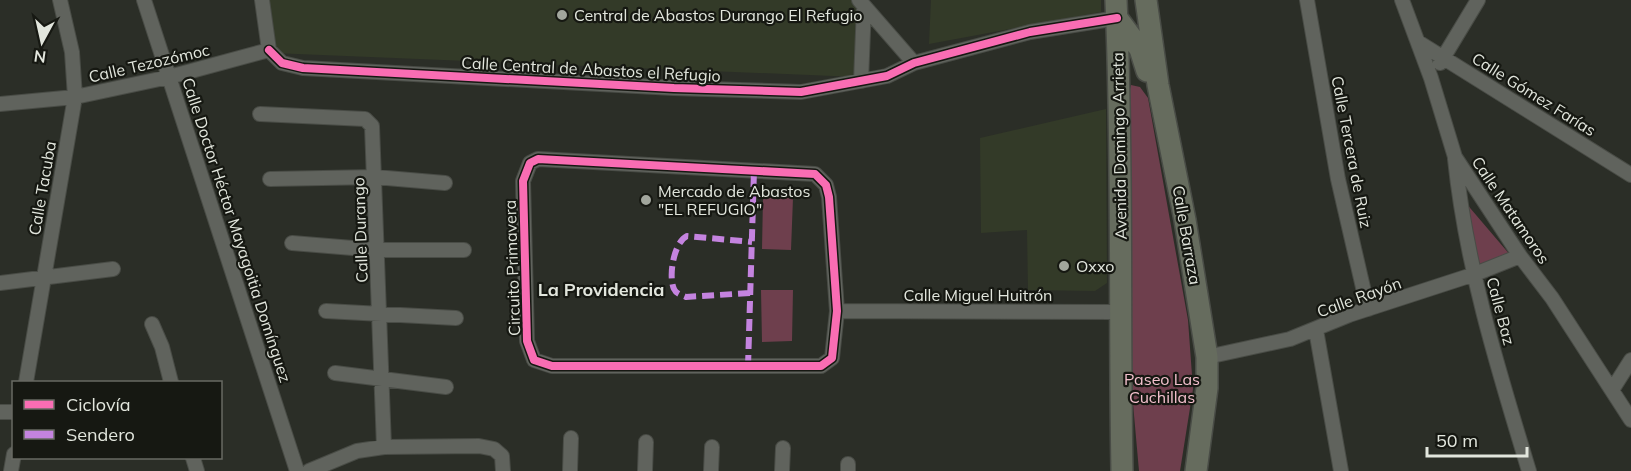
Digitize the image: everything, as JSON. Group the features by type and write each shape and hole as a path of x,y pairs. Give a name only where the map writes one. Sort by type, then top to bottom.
{"main road":[{"name":"Calle Barraza","path":"1146,0 1153,81 1185,220 1207,357 1206,388 1196,471"},
{"path":"1116,9 1140,50 1153,81"},
{"name":"Avenida Domingo Arrieta","path":"1116,9 1120,87 1119,312 1122,471"},
{"path":"1120,87 1126,79 1133,76 1153,81"}],"street":[{"name":"Calle Tacuba","path":"26,381 75,97 72,52 60,0"},
{"name":"Calle Doctor Héctor Mayagoitia Domínguez","path":"144,0 297,471"},
{"path":"262,0 269,50"},
{"name":"Calle Tercera de Ruiz","path":"1307,0 1338,179 1368,309"},
{"name":"Calle Matamoros","path":"1402,0 1431,78 1455,157 1520,256 1552,298 1631,420"},
{"path":"1431,78 1478,0"},
{"path":"861,3 914,63"},
{"path":"861,3 861,81"},
{"name":"Calle Central de Abastos el Refugio","path":"269,50 282,63 303,68 674,88 801,92 887,76 914,63 1116,9"},
{"name":"Calle Gómez Farías","path":"1418,42 1631,175"},
{"name":"Calle Tezozómoc","path":"0,104 75,97 169,77 269,50"},
{"name":"Calle Durango","path":"260,114 370,122 375,177 384,447"},
{"name":"Calle Baz","path":"1455,157 1461,214 1474,274 1529,471"},
{"name":"Circuito Primavera","path":"551,159 816,174 826,185 829,197 837,310 834,351 828,363 821,366 552,366 534,360 528,341 523,181 530,163 551,159"},
{"path":"270,179 375,177 445,183"},
{"path":"292,243 377,250 464,250"},
{"name":"Calle Rayón","path":"1207,357 1290,339 1520,256"},
{"path":"0,283 113,268"},
{"name":"Calle Miguel Huitrón","path":"837,310 1119,312"},
{"path":"326,311 456,318"},
{"path":"152,324 162,346 171,381"},
{"path":"1316,330 1341,471"},
{"path":"1612,390 1631,360"},
{"path":"335,373 382,377 446,387"},
{"path":"570,471 571,438"},
{"path":"645,471 646,442"},
{"path":"309,471 357,451 384,447 489,447 502,456 503,471"},
{"path":"711,471 712,447"},
{"path":"782,471 783,448"}],"shaded area":[{"name":"Central de Abastos Durango El Refugio","path":"257,0 854,0 862,9 857,77 273,53"},
{"path":"931,0 1101,0 1101,12 929,44"},
{"path":"1106,109 1107,283 1095,291 1028,290 1027,230 981,233 980,138"}],"green space":[{"name":"Paseo Las Cuchillas","path":"1131,85 1140,87 1148,98 1188,320 1193,389 1180,471 1139,471 1130,370 1128,98"},
{"path":"1459,195 1511,256 1475,265"},
{"path":"763,197 793,198 791,250 762,249"},
{"path":"761,290 793,290 792,341 762,342"}],"marked path":[{"path":"748,367 754,170"},
{"path":"750,293 686,297 675,291 672,283 672,268 679,245 687,236 752,242"}],"cycle path":[{"path":"269,50 282,63 303,68 674,88 801,92 887,76 914,63 1030,32 1117,18"},
{"path":"538,159 815,174 826,185 829,197 837,311 832,358 821,366 552,366 534,360 527,341 523,181 530,163 538,159"}],"place":[{"name":"Central de Abastos Durango El Refugio","path":"562,15"},
{"name":"Mercado de Abastos \"EL REFUGIO\"","path":"646,200"},
{"name":"Oxxo","path":"1064,266"}],"district":[{"name":"La Providencia","path":"601,290"}]}
